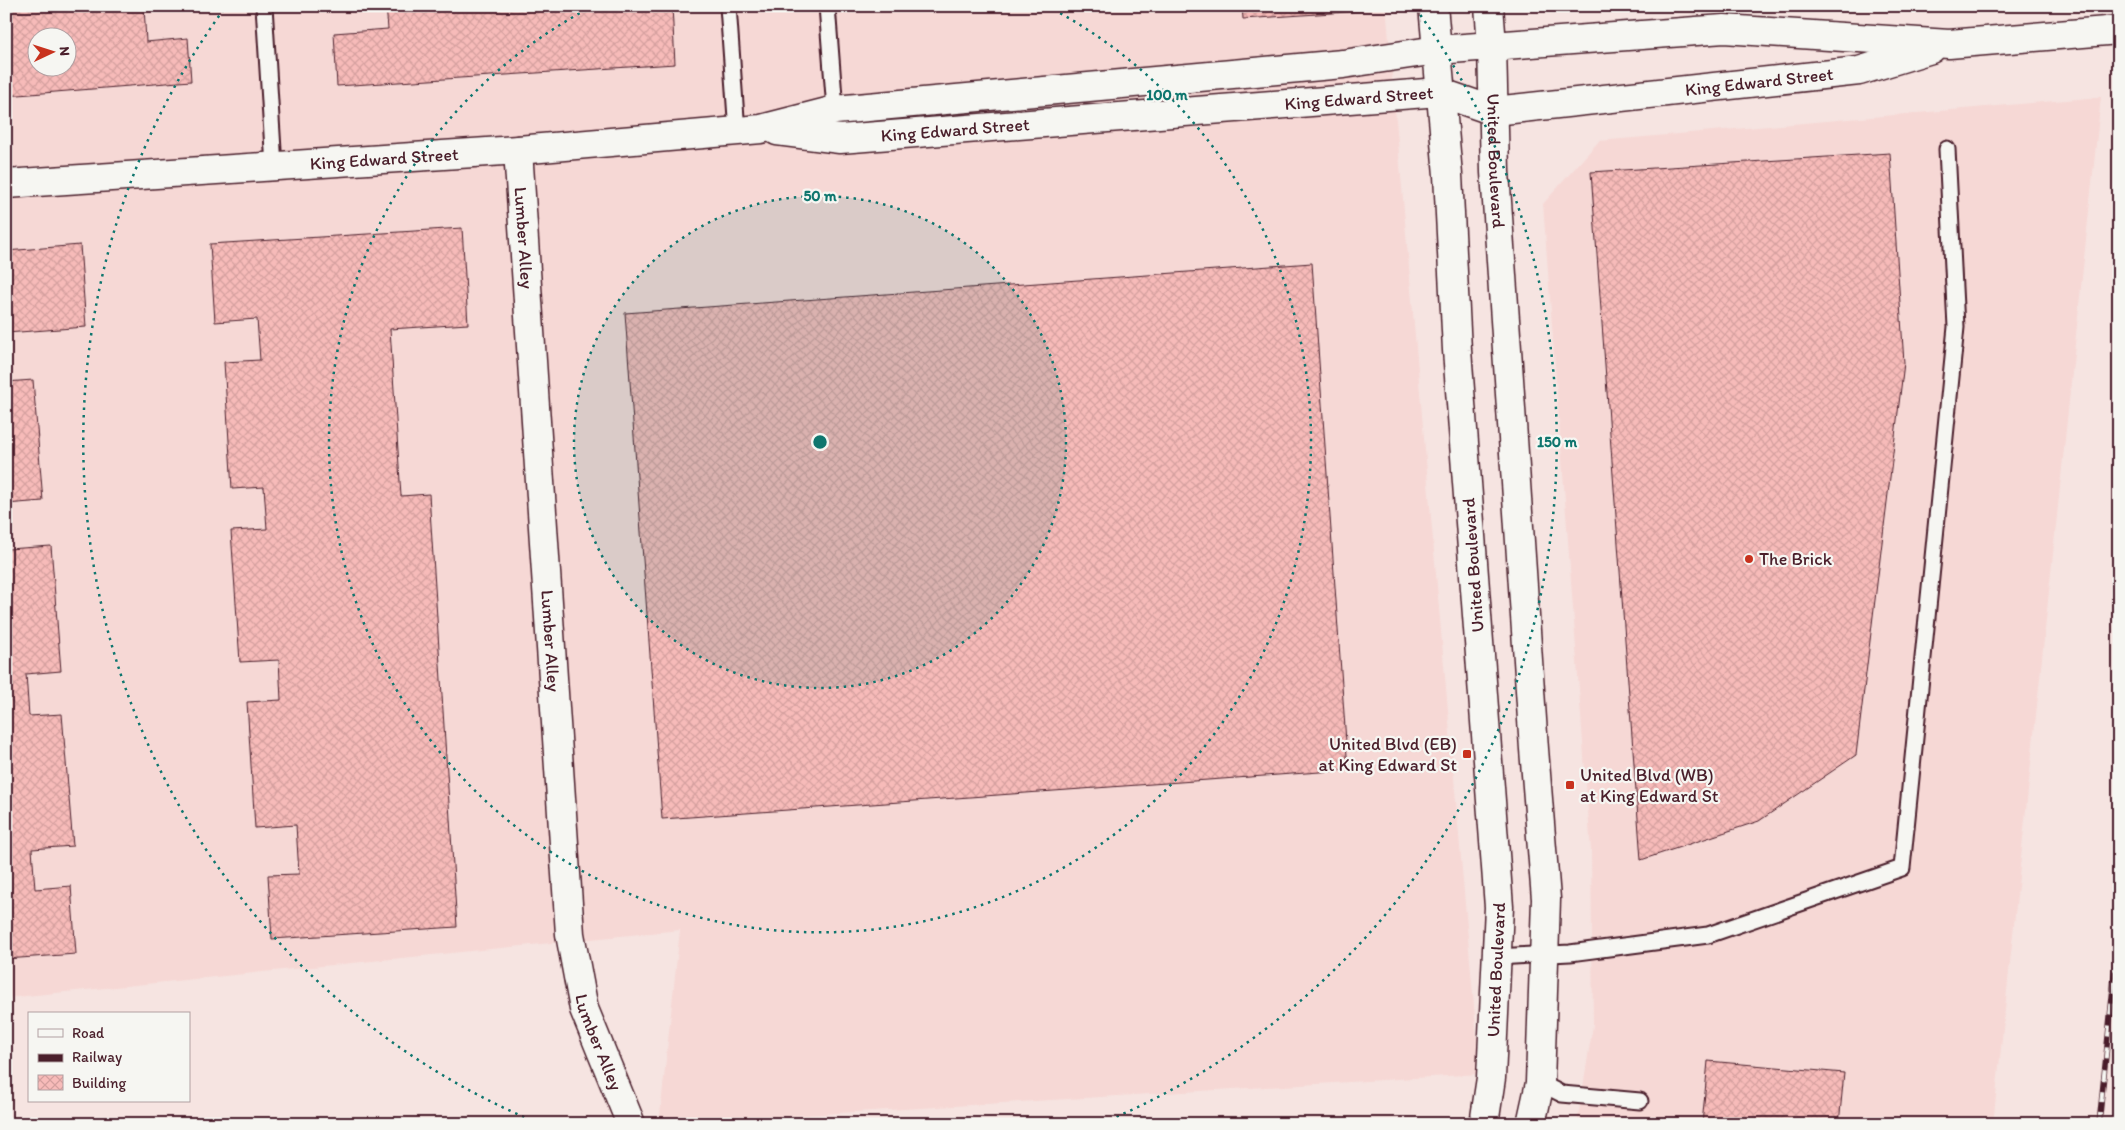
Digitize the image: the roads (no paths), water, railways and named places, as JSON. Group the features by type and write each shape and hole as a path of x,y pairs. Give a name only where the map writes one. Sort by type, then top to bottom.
{"main road":[{"name":"United Boulevard","path":"1434,6 1448,175 1457,350 1499,907 1492,1078 1484,1124"},
{"name":"United Boulevard","path":"1489,6 1492,45 1495,172 1546,899 1540,1083 1531,1124"},
{"name":"King Edward Street","path":"6,184 518,150 749,130 835,110 1334,65 1437,50 1492,45 1724,29 1949,44 2119,30"},
{"name":"King Edward Street","path":"749,130 840,139 1440,92 1494,111 1859,71 1949,44"},
{"name":"Lumber Alley","path":"518,150 570,934 584,1009 631,1124"}],"lane":[{"path":"264,6 274,166"},
{"path":"728,6 749,130"},
{"path":"827,6 835,110"},
{"path":"1497,957 1544,956 1708,936 1902,868 1956,327 1947,149"},
{"path":"1540,1083 1562,1094 1640,1101"}],"railway":[{"path":"2099,1124 2119,929"}],"place":[{"name":"The Brick","path":"1749,559"},
{"name":"United Blvd (EB) at King Edward St","path":"1467,754"},
{"name":"United Blvd (WB) at King Edward St","path":"1570,785"}]}
